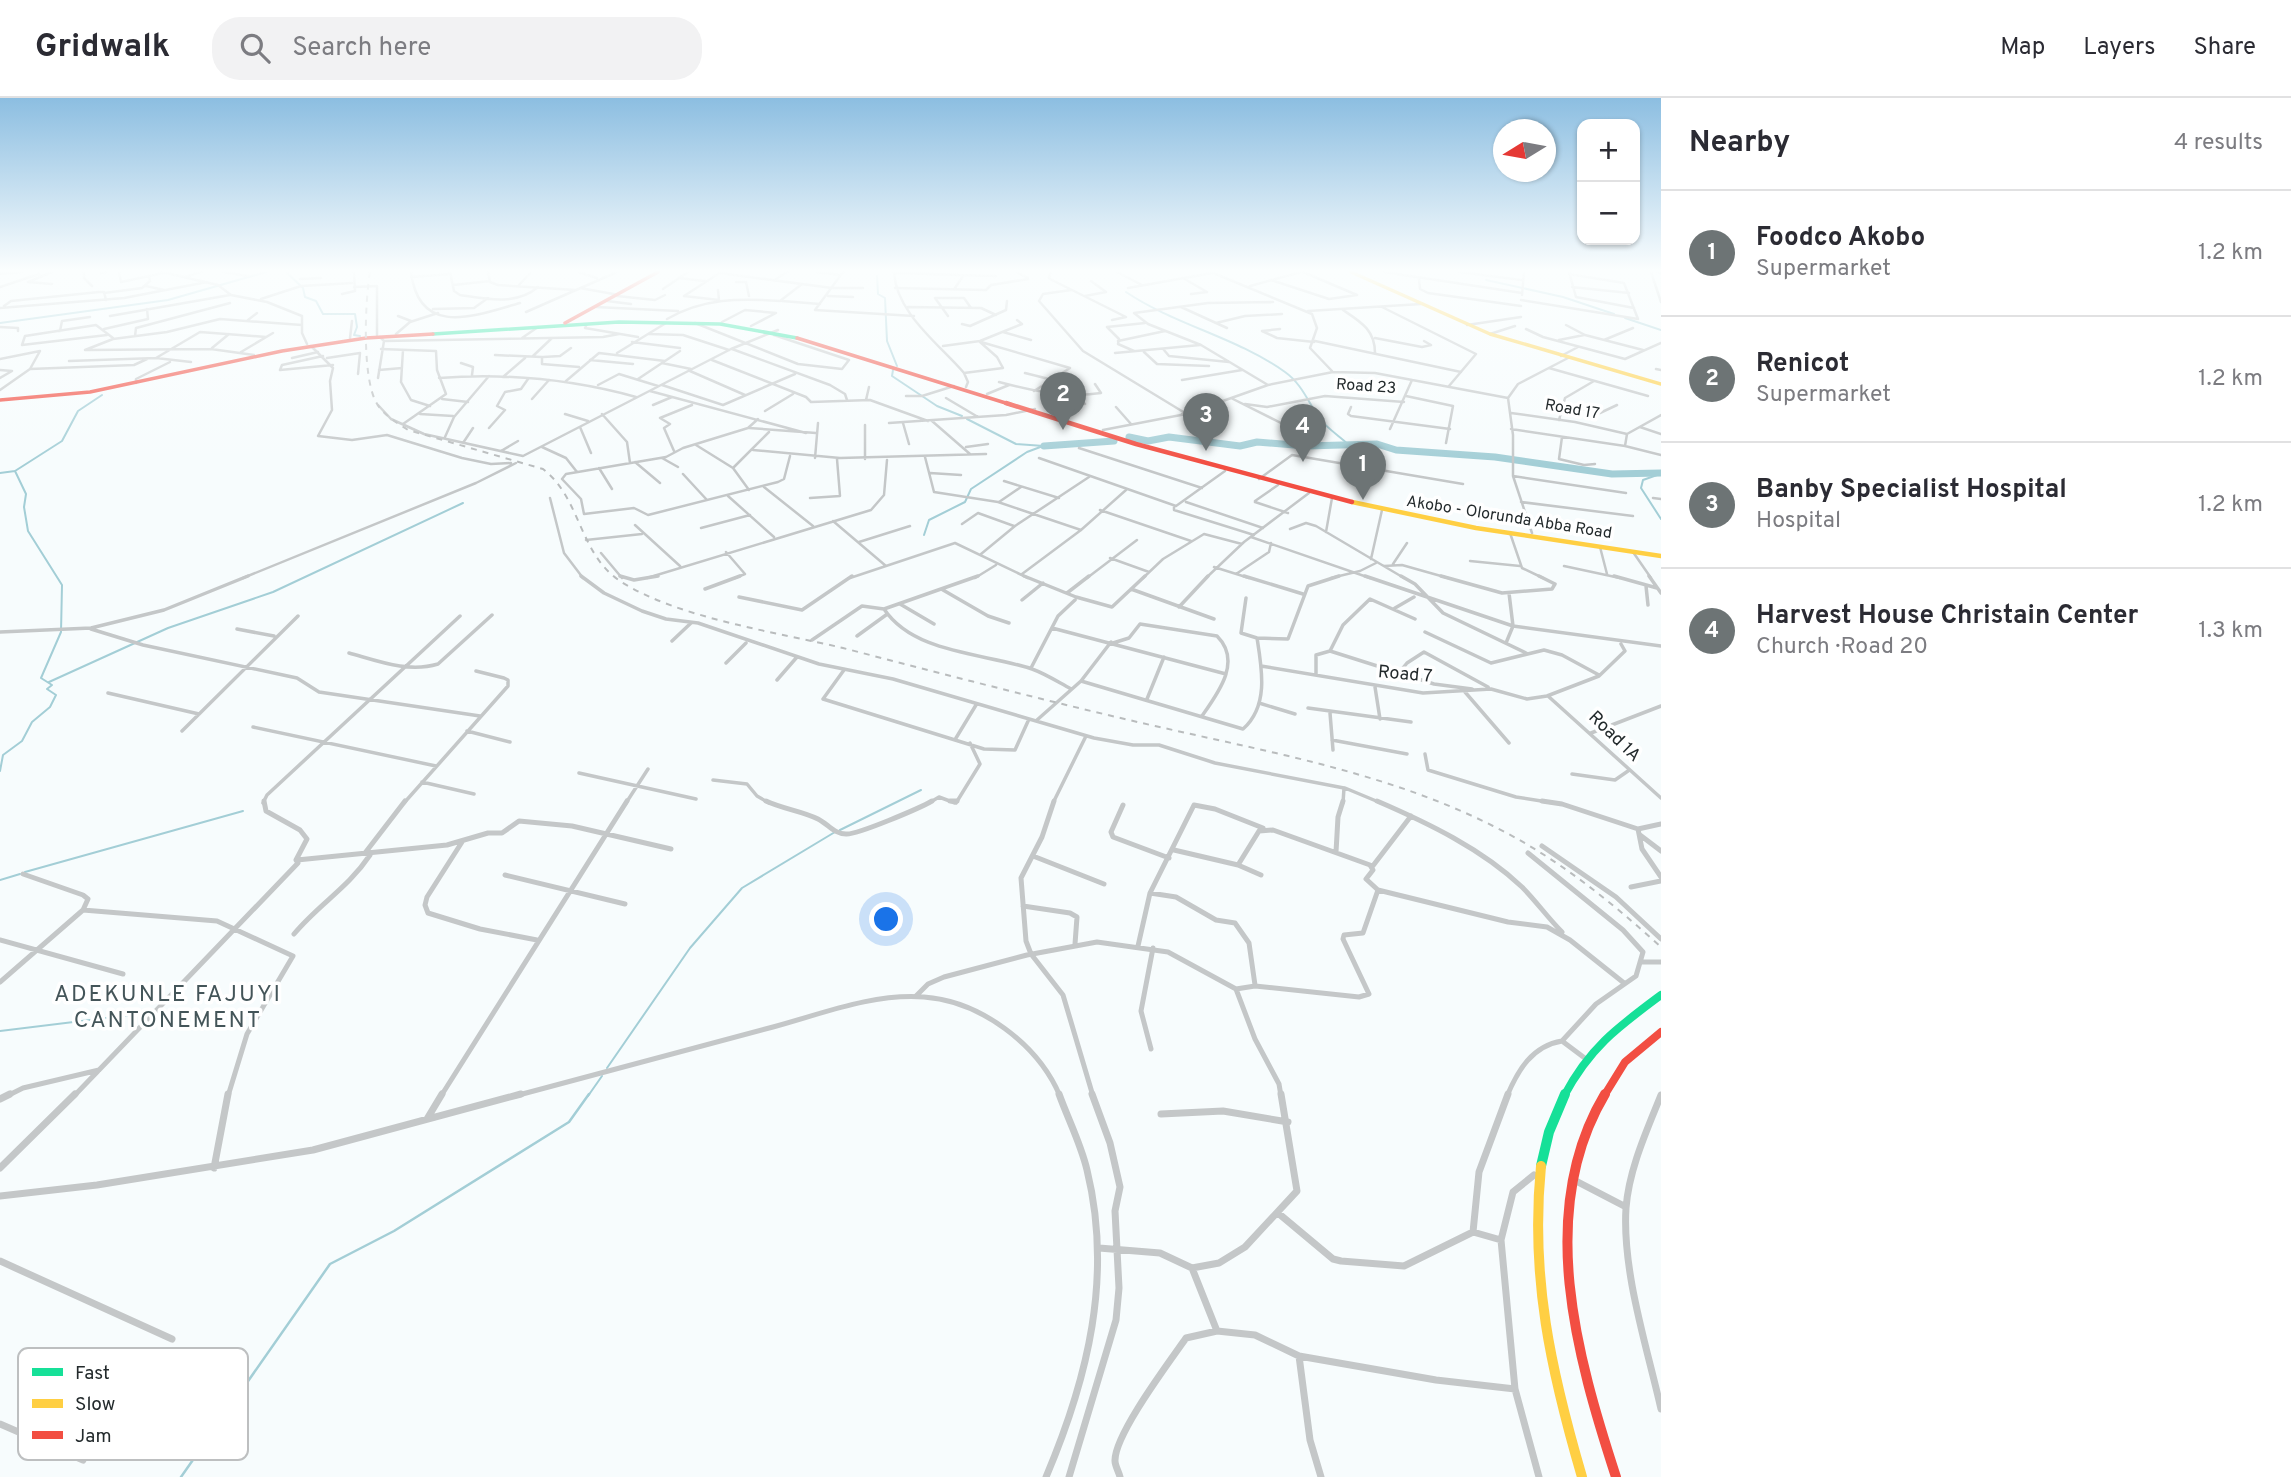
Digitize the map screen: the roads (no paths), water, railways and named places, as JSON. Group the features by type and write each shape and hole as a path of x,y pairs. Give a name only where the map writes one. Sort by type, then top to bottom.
{"main road":[{"name":"Akobo - Olorunda Abba Road","path":"0,399 77,394 309,345 380,336"},
{"name":"Akobo - Olorunda Abba Road","path":"220,364 254,355 350,338 386,336"},
{"name":"Akobo - Olorunda Abba Road","path":"789,336 966,387 1122,438 1310,493 1366,505 1661,554"},
{"path":"1498,336 1661,384"},
{"name":"Akobo - Olorunda Abba Road","path":"880,362 1225,471 1382,510 1510,534 1661,554"},
{"path":"1582,1477 1547,1358 1535,1274 1533,1209 1538,1173 1550,1123 1567,1087 1586,1059 1616,1025 1659,996"},
{"path":"1616,1477 1587,1383 1571,1307 1568,1258 1571,1179 1597,1107 1621,1068 1661,1032"}],"street":[{"path":"27,336 23,337 22,345 97,336"},
{"path":"109,336 113,339"},
{"path":"132,336 113,339 85,350 211,349 254,355"},
{"path":"156,358 192,336"},
{"path":"211,349 226,336"},
{"path":"260,336 266,337"},
{"path":"306,336 309,345 333,365"},
{"path":"378,378 381,349 376,337 566,336"},
{"path":"635,336 639,337"},
{"path":"688,336 730,349 843,391 847,400"},
{"path":"729,336 807,365 844,369 849,360 786,336"},
{"path":"377,405 391,419 424,434 445,436 463,443 523,456 730,349 763,336"},
{"path":"933,336 964,373 968,382 966,387"},
{"path":"942,346 980,342 993,336"},
{"path":"1018,336 1031,340"},
{"path":"1070,336 1083,351 1205,428"},
{"path":"1114,336 1136,352"},
{"path":"1118,341 1140,336"},
{"path":"1179,336 1201,345 1268,385"},
{"path":"1273,336 1314,342 1461,372"},
{"path":"1315,336 1311,351 1333,372"},
{"path":"1441,336 1474,353 1475,357 1449,387"},
{"path":"1544,336 1625,359 1661,343"},
{"path":"1555,341 1578,336"},
{"path":"1590,336 1643,350"},
{"path":"1603,340 1612,336"},
{"path":"240,352 266,337"},
{"path":"502,378 552,337"},
{"path":"616,353 639,337"},
{"path":"1374,354 1375,338 1426,348 1432,345 1424,341"},
{"path":"632,342 680,349 639,379"},
{"path":"980,342 1070,368 1034,391"},
{"path":"964,373 1003,368 997,357 980,342"},
{"path":"1115,353 1201,345"},
{"path":"1532,533 1513,476 1513,435 1508,398 1518,384 1549,368 1578,347"},
{"path":"495,355 561,356 571,348"},
{"path":"1173,348 1187,358"},
{"path":"381,349 435,351 439,378 446,389 441,398 403,425"},
{"path":"1164,349 1168,355 1209,363"},
{"path":"0,359 38,350 38,359 30,369 0,390"},
{"path":"403,350 401,383 411,400 431,406"},
{"path":"107,359 116,351"},
{"path":"292,358 319,352"},
{"path":"1144,352 1157,364 1230,362"},
{"path":"333,365 279,371 282,365 360,353 358,374"},
{"path":"566,381 599,353 616,353 692,370 746,395"},
{"path":"1209,363 1210,358 1218,355"},
{"path":"542,357 542,364 580,367"},
{"path":"30,369 137,364 149,358"},
{"path":"69,361 156,358 170,362 191,362"},
{"path":"589,360 633,364"},
{"path":"711,360 811,402 866,400 930,421 965,447 970,454"},
{"path":"135,382 170,362"},
{"path":"461,363 474,369 472,375"},
{"path":"0,632 91,628 155,613 235,584 476,483 516,463 491,464 462,458 387,435 352,440 318,436 332,410 330,381 333,365"},
{"path":"379,370 402,368"},
{"path":"1549,368 1648,396"},
{"path":"0,370 12,371 0,378"},
{"path":"1182,380 1242,370"},
{"path":"1103,430 1184,414 1268,385 1333,372 1366,372 1508,398"},
{"path":"1025,373 1054,380"},
{"path":"597,385 615,374 723,405 795,374"},
{"path":"439,378 472,375 566,381 597,385 637,397"},
{"path":"445,436 454,416 489,376"},
{"path":"489,428 505,410 497,407 505,392 521,389 528,379"},
{"path":"532,399 549,380"},
{"path":"1390,429 1412,380"},
{"path":"1559,420 1565,397 1594,381"},
{"path":"999,382 1034,391 1074,395 1101,393 1095,384"},
{"path":"987,394 1009,385"},
{"path":"906,396 923,396 954,386"},
{"path":"866,400 869,387"},
{"path":"650,390 693,405 806,433"},
{"path":"765,411 794,394"},
{"path":"1074,395 1085,404"},
{"name":"Road 23","path":"1245,404 1266,407 1325,396 1404,402"},
{"path":"1406,396 1451,404 1450,429 1446,443"},
{"path":"653,405 673,397"},
{"path":"441,398 468,402"},
{"path":"946,398 979,417"},
{"path":"1231,398 1282,423"},
{"path":"674,452 664,428 670,424 660,418 693,405"},
{"path":"1564,405 1600,413 1617,405"},
{"path":"1116,407 1132,424"},
{"path":"1351,407 1348,414 1350,416 1450,429"},
{"path":"889,423 979,417 1033,410"},
{"name":"Road 17","path":"1511,413 1628,435"},
{"path":"420,414 454,416"},
{"path":"565,414 589,422"},
{"path":"601,414 615,425 627,442 633,462 660,483"},
{"path":"1625,446 1628,435 1661,417"},
{"path":"758,419 748,428 662,458 566,474 562,479 576,493 586,515 634,508 649,515 764,487 784,479 790,456"},
{"path":"936,424 943,420"},
{"path":"815,458 818,423"},
{"path":"904,423 909,444"},
{"path":"865,425 865,460"},
{"path":"580,427 591,453"},
{"path":"463,443 472,428"},
{"path":"748,428 769,432 816,433"},
{"path":"1640,428 1661,434"},
{"path":"1511,429 1625,446 1661,455"},
{"path":"733,468 769,432"},
{"path":"1562,437 1559,459 1584,465 1595,464"},
{"path":"500,451 518,441"},
{"path":"965,447 988,444"},
{"path":"695,445 733,468 736,477 749,490"},
{"path":"541,447 566,458 577,472"},
{"path":"1079,448 1203,488"},
{"path":"753,450 790,456 865,460 986,454"},
{"path":"1260,479 1292,455 1463,484"},
{"path":"925,457 930,473 931,491 998,502 1081,530"},
{"path":"662,458 678,467"},
{"path":"1039,458 1174,506 1185,502 1225,471"},
{"path":"810,498 840,496 837,459"},
{"path":"601,552 628,580 658,576 680,566 871,510 879,505 889,478 887,460"},
{"path":"1404,467 1404,473"},
{"path":"599,468 612,489"},
{"path":"930,473 961,475"},
{"path":"683,474 708,500"},
{"path":"1513,476 1626,493"},
{"path":"981,554 1015,526 1060,499 1089,477"},
{"path":"1004,481 1060,499"},
{"path":"1278,485 1255,501 1289,513"},
{"path":"998,502 1021,486"},
{"path":"764,487 814,527"},
{"path":"1022,574 1081,530 1100,510 1126,490"},
{"path":"1179,607 1214,567 1263,528 1289,513 1310,493"},
{"path":"728,496 775,538"},
{"path":"550,498 556,533 576,571 609,594 639,608 667,619 692,622 797,657 844,670 894,679 1086,736 1133,745 1159,745 1215,763 1344,788 1411,816 1488,860 1518,883 1570,940"},
{"path":"1326,531 1332,498"},
{"path":"1653,498 1661,499"},
{"path":"1185,502 1263,528"},
{"path":"1521,502 1633,516"},
{"path":"1174,506 1174,510 1272,542 1414,597 1513,626 1620,643 1661,646"},
{"path":"1100,510 1192,541"},
{"path":"1371,559 1382,510"},
{"path":"962,524 978,513 1015,526"},
{"path":"701,528 750,515"},
{"path":"833,521 886,566"},
{"path":"1290,529 1308,523 1326,531 1415,584 1428,601 1443,613 1525,653"},
{"path":"635,525 680,566"},
{"path":"858,542 910,526"},
{"path":"586,540 643,534"},
{"path":"739,597 802,610 855,576 952,543 981,554 996,565 1067,593 1112,607 1169,555 1192,541 1208,534 1242,544"},
{"path":"1383,566 1392,564 1494,591 1509,593 1552,589 1555,584 1526,572 1520,566 1510,534"},
{"path":"1067,593 1137,540"},
{"path":"1236,575 1269,552 1272,542"},
{"path":"1392,564 1407,543"},
{"path":"1600,547 1607,574"},
{"path":"705,589 745,574 726,552"},
{"path":"1633,552 1661,593"},
{"path":"1110,558 1149,572"},
{"path":"1470,561 1520,566"},
{"path":"1246,598 1241,633 1281,640 1291,637 1303,594 1308,586 1321,579 1353,573 1376,563"},
{"path":"812,640 862,606 884,609 973,579 996,565"},
{"path":"1564,566 1607,574 1657,589"},
{"path":"1214,567 1303,594"},
{"path":"1022,600 1043,583"},
{"path":"1646,586 1648,605"},
{"path":"1131,589 1214,619"},
{"path":"943,590 988,616 1009,622"},
{"path":"1506,643 1513,626 1509,593"},
{"path":"1394,608 1414,597"},
{"path":"1330,651 1343,625 1370,599 1415,619"},
{"path":"1031,668 1058,616 1075,600"},
{"path":"899,603 934,624"},
{"path":"884,609 895,624 928,640 1031,668 1071,689"},
{"path":"349,653 424,668 438,664 492,615"},
{"path":"857,636 886,615"},
{"path":"182,731 298,616"},
{"path":"0,1168 100,1070 298,863 296,860 307,839 300,830 266,811 263,802 267,795 460,616"},
{"path":"671,641 692,622"},
{"path":"1036,721 1058,705 1112,643 1129,638 1140,624 1222,639 1229,656 1226,674 1219,694 1202,716"},
{"path":"91,628 143,645 297,678 307,688 319,692 367,701 438,707 481,716"},
{"path":"1052,628 1226,674"},
{"path":"237,629 275,636"},
{"path":"1424,632 1491,663 1503,663 1525,653 1548,649 1600,676"},
{"path":"1081,681 1202,716 1237,730 1243,729 1250,723 1259,703 1261,666 1258,638"},
{"path":"1103,640 1107,648"},
{"path":"726,663 747,642"},
{"path":"1547,696 1600,676 1625,651 1620,643"},
{"path":"1316,675 1316,654 1330,651 1434,684 1474,689"},
{"path":"1398,674 1407,663 1424,652 1491,689"},
{"path":"777,680 797,657"},
{"path":"1147,699 1164,657"},
{"name":"Road 7","path":"1261,666 1423,693 1491,689 1527,699 1547,696"},
{"path":"844,670 824,699 868,715 956,738 984,749 1015,750 1029,719"},
{"path":"365,853 422,782 509,683 503,678 476,671"},
{"path":"1376,687 1380,719"},
{"path":"1465,692 1509,743"},
{"path":"108,693 200,714"},
{"name":"Road 1A","path":"1547,696 1661,798"},
{"path":"1259,703 1295,714"},
{"path":"956,738 976,705"},
{"path":"1591,733 1661,706"},
{"path":"1308,708 1410,722"},
{"path":"1330,713 1333,750"},
{"path":"253,727 436,766"},
{"path":"467,731 510,742"},
{"path":"1069,1477 1116,1320 1119,1288 1115,1211 1121,1187 1110,1143 1080,1060 1063,995 1031,954 1026,941 1021,878 1033,856 1055,797 1086,736"},
{"path":"1332,740 1407,754"},
{"path":"713,780 747,784 757,796 776,806 818,819 836,833 849,835 884,820 908,815 939,797 956,803 980,764 970,743"},
{"path":"1425,754 1428,770 1516,797 1562,804 1638,832 1661,851"},
{"path":"427,1120 537,940 648,769"},
{"path":"1572,774 1615,780 1628,771"},
{"path":"579,773 696,799"},
{"path":"422,782 474,794"},
{"path":"1336,852 1338,817 1346,792 1344,788"},
{"path":"1138,946 1150,892 1174,850 1195,804 1373,867"},
{"path":"1123,805 1111,832 1113,837 1169,858"},
{"path":"1411,816 1366,878 1378,890 1481,916 1547,927 1570,940 1624,983"},
{"path":"296,860 462,842 488,833 502,833 512,823 521,821 671,849"},
{"path":"1638,832 1661,824"},
{"path":"1238,865 1259,831 1265,829"},
{"path":"1631,887 1661,879 1642,849 1638,832"},
{"path":"462,842 427,897 425,905 428,914 480,929 537,940"},
{"path":"1542,846 1616,897 1661,939"},
{"path":"1174,850 1238,865 1261,875"},
{"path":"294,934 313,911 354,879 370,855 365,853"},
{"path":"1472,1233 1475,1180 1517,1073 1526,1060 1546,1045 1562,1041 1581,1017 1636,976 1643,962 1643,953 1623,930 1528,853"},
{"path":"1033,856 1104,884"},
{"path":"0,982 83,910 88,899 23,874"},
{"path":"505,875 625,904"},
{"path":"920,997 921,990 944,977 1031,954 1097,942 1168,952 1236,989 1255,986 1359,997 1369,994 1343,939 1344,935 1363,933 1378,890"},
{"path":"1150,892 1176,897 1216,920 1235,923 1249,943 1255,986"},
{"path":"1023,906 1070,913 1077,917 1075,944"},
{"path":"83,910 199,918 235,929 293,956 256,1017 243,1048 227,1100 214,1168"},
{"path":"0,940 123,974"},
{"path":"1151,1049 1141,1011 1153,948"},
{"path":"1643,962 1661,962"},
{"path":"1099,1248 1160,1253 1192,1268 1219,1263 1245,1247 1297,1191 1288,1122 1279,1084 1255,1039 1236,989"},
{"path":"0,1196 214,1168 313,1150 839,1009 899,996 920,997 984,1016 1009,1031 1043,1066 1078,1136 1092,1196 1099,1248 1088,1363 1076,1404 1046,1477"},
{"path":"1562,1041 1586,1059"},
{"path":"0,1099 23,1088 100,1070"},
{"path":"1661,1095 1640,1147 1626,1206 1629,1262 1661,1409"},
{"path":"1161,1114 1223,1111 1288,1122"},
{"path":"1538,1173 1513,1192 1501,1240 1515,1389 1539,1477"},
{"path":"1571,1179 1626,1206"},
{"path":"1278,1213 1333,1259 1340,1261 1404,1266 1472,1233 1501,1240"},
{"path":"0,1261 172,1339"},
{"path":"1192,1268 1217,1331"},
{"path":"1120,1477 1115,1461 1119,1443 1156,1380 1186,1338 1217,1331 1255,1335 1299,1356 1436,1380 1515,1389"},
{"path":"1299,1356 1310,1440 1321,1477"},
{"path":"0,1424 18,1432"}],"waterway":[{"path":"887,336 897,366"},
{"path":"1217,336 1246,349 1285,372 1300,388 1323,422 1348,444"},
{"path":"893,370 892,376 937,406 962,416"},
{"path":"15,471 62,441 78,411 102,395"},
{"path":"967,419 1016,444 1044,446"},
{"path":"1129,437 1148,441 1169,437 1240,446 1257,442 1306,446 1377,444 1396,450 1495,457 1612,474 1661,473"},
{"path":"1044,446 1114,441"},
{"path":"924,535 929,520 965,502 971,489 1027,452 1043,446"},
{"path":"0,473 15,471"},
{"path":"0,771 3,755 22,741 32,722 50,707 56,695 47,689 52,685 41,678 61,632 62,585 28,531 24,507 26,494 15,471"},
{"path":"1657,475 1643,480 1641,488 1661,519"},
{"path":"49,682 168,628 273,592 463,503"},
{"path":"840,830 921,790"},
{"path":"25,872 243,811"},
{"path":"607,1068 690,948 742,888 835,832"},
{"path":"0,880 20,874"},
{"path":"0,1031 139,1014"},
{"path":"588,1096 602,1076"},
{"path":"248,1381 330,1264 394,1231 569,1122 589,1094"},
{"path":"181,1477 193,1460"}],"railway":[{"path":"366,336 368,375 376,402 382,411 408,430 543,469 556,481 565,495 606,570 643,594 669,605 728,622 1116,717 1284,755 1412,792 1493,826 1539,851 1602,896 1661,947"}],"place":[{"name":"Renicot","path":"1063,430"},
{"name":"Banby Specialist Hospital","path":"1206,451"},
{"name":"Harvest House Christain Center","path":"1303,462"},
{"name":"Foodco Akobo","path":"1363,500"}],"district":[{"name":"ADEKUNLE FAJUYI CANTONEMENT","path":"168,1008"}]}
